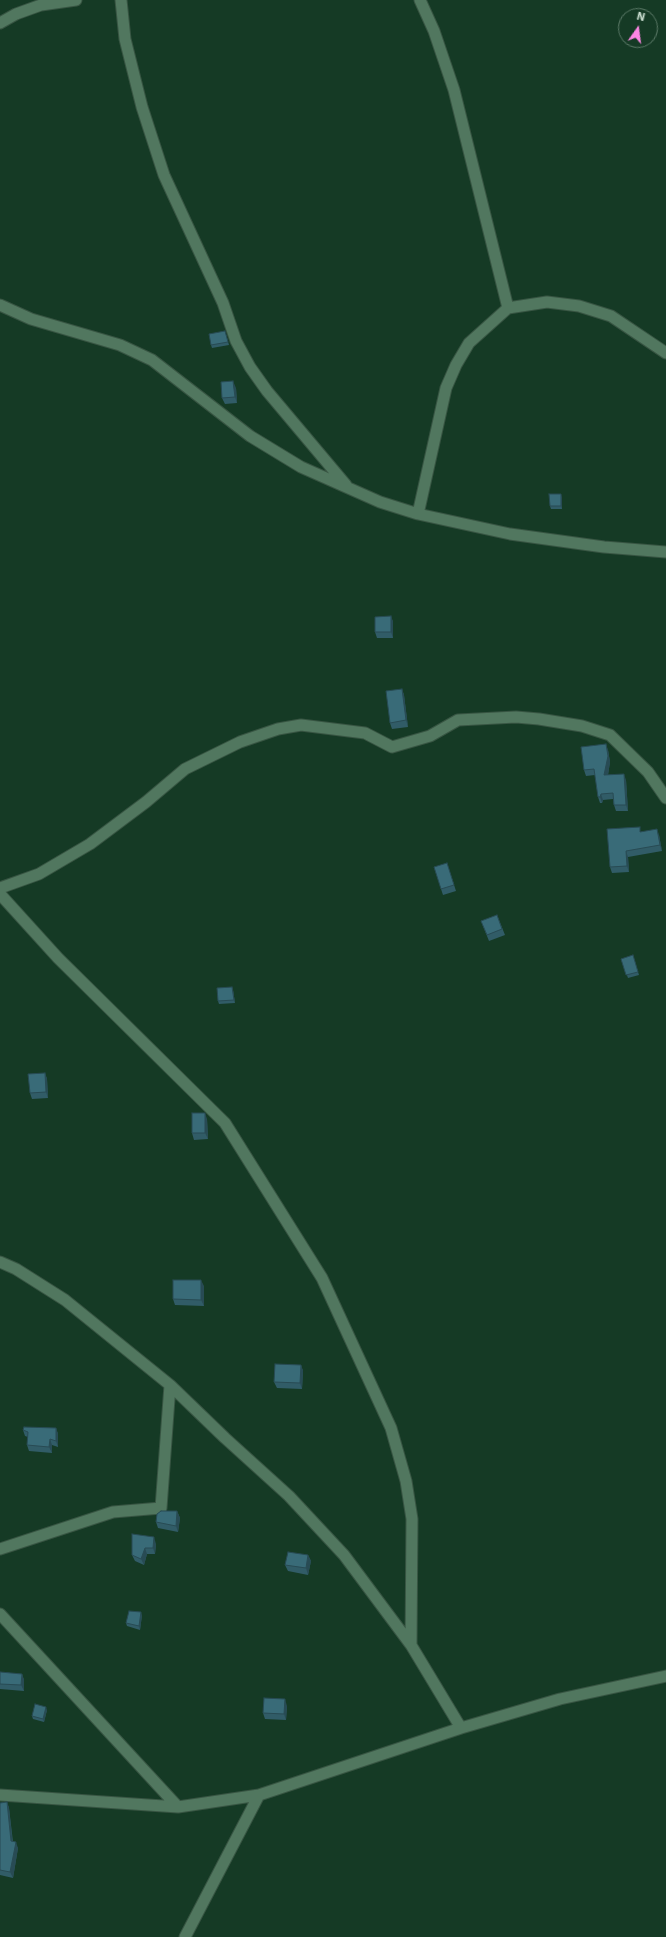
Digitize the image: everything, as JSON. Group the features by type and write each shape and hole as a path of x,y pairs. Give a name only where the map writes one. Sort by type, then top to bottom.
{"street":[{"path":"0,23 16,14 41,5 76,0"},
{"path":"121,0 125,39 142,107 164,175 223,303 236,341 250,367 267,391 348,487"},
{"path":"420,0 434,31 454,90 508,308"},
{"path":"418,514 446,388 456,365 469,343 508,308 547,302 579,306 611,316 666,354"},
{"path":"0,305 31,319 120,345 152,360 250,436 301,467 380,502 418,514 510,534 604,547 666,552"},
{"path":"0,888 39,874 90,844 146,802 185,769 240,742 278,729 301,725 365,733 392,747 430,736 458,720 516,717 582,726 610,735 648,772 666,798"},
{"path":"0,894 58,958 225,1123 322,1278 391,1428 406,1481 412,1519 411,1645"},
{"path":"0,1262 16,1269 65,1300 170,1385 225,1438 289,1496 344,1554 411,1645 461,1728"},
{"path":"0,1549 113,1512 161,1508 170,1385"},
{"path":"0,1614 178,1808"},
{"path":"0,1795 178,1808 259,1795 461,1728 560,1699 666,1676"},
{"path":"185,1937 259,1795"}],"building":[{"path":"225,331 228,342 211,345 209,334"},
{"path":"233,381 235,397 222,398 221,382"},
{"path":"549,494 561,494 561,506 550,506"},
{"path":"391,616 391,632 375,632 375,617"},
{"path":"402,689 406,720 390,723 386,691"},
{"path":"606,744 608,756 604,775 624,774 626,805 614,805 613,793 601,794 600,797 598,797 594,769 584,770 581,747"},
{"path":"640,827 640,832 657,829 660,845 626,851 627,866 610,867 607,829"},
{"path":"447,863 454,885 441,889 434,867"},
{"path":"497,915 502,929 487,935 481,921"},
{"path":"633,955 638,972 626,975 621,959"},
{"path":"232,987 234,1000 218,1001 217,988"},
{"path":"45,1073 46,1092 30,1093 28,1074"},
{"path":"192,1113 205,1113 205,1133 192,1133"},
{"path":"173,1280 201,1280 201,1300 173,1299"},
{"path":"275,1364 301,1365 300,1383 274,1382"},
{"path":"24,1427 56,1428 56,1441 50,1439 49,1447 27,1445 28,1432 23,1430"},
{"path":"161,1511 177,1511 176,1526 156,1522 157,1514"},
{"path":"132,1534 154,1537 153,1548 145,1548 141,1559 132,1555"},
{"path":"288,1552 308,1555 306,1568 285,1565"},
{"path":"129,1611 141,1612 139,1626 126,1623"},
{"path":"0,1672 22,1674 21,1685 0,1684"},
{"path":"264,1698 285,1699 284,1714 263,1713"},
{"path":"35,1704 46,1707 43,1719 32,1716"},
{"path":"7,1802 11,1841 16,1842 10,1872 0,1870 0,1803"}]}
